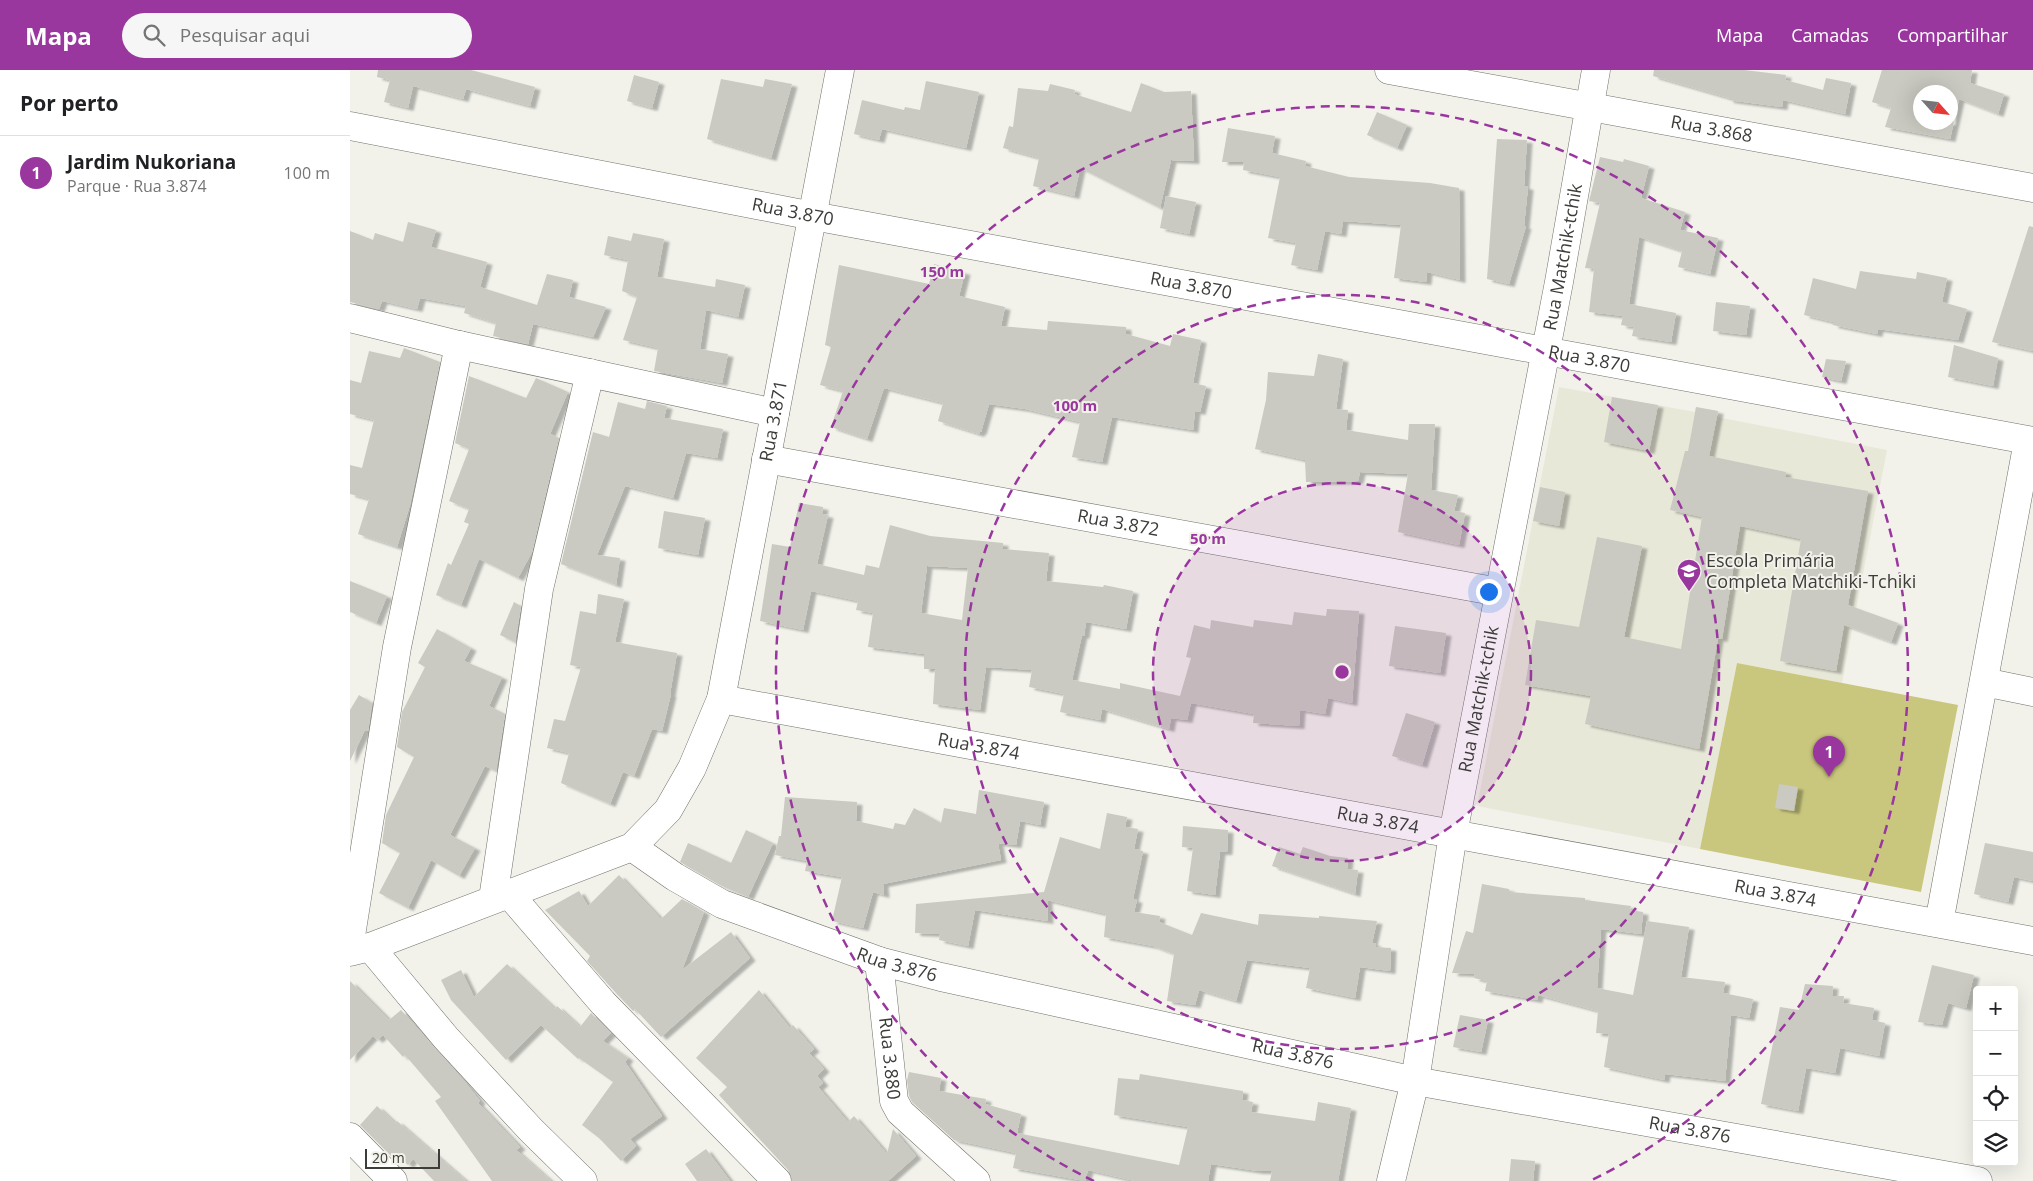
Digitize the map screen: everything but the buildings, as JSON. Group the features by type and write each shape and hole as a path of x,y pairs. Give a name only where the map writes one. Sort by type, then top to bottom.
{"street":[{"name":"Rua 3.871","path":"632,847 668,810 692,768 721,699 840,70"},
{"name":"Rua 3.868","path":"1389,70 1589,105 2033,188"},
{"name":"Rua Matchik-tchik","path":"1391,1181 1415,1081 1453,834 1546,352 1596,70"},
{"name":"Rua 3.870","path":"350,126 812,216 2030,441"},
{"path":"350,318 590,373 776,412"},
{"path":"357,947 397,647 459,344"},
{"path":"501,897 539,588 590,373"},
{"path":"1939,923 2030,441"},
{"name":"Rua 3.872","path":"766,459 1499,592"},
{"path":"1984,682 2033,692"},
{"name":"Rua 3.874","path":"721,699 2033,941"},
{"path":"357,947 501,897 632,847"},
{"name":"Rua 3.876","path":"632,847 675,877 722,904 879,961 941,977 1415,1081 1978,1181"},
{"path":"501,897 777,1181"},
{"path":"357,947 583,1181"},
{"name":"Rua 3.880","path":"879,961 894,1101 900,1112 976,1181"},
{"path":"350,1137 393,1181"}],"shaded area":[{"name":"Escola Primária Completa Matchiki-Tchiki","path":"1559,387 1695,412 1696,407 1718,411 1717,417 1887,450 1842,683 1737,663 1700,849 1477,806"},
{"path":"1737,663 1958,705 1921,892 1700,849"}],"place":[{"name":"Escola Primária Completa Matchiki-Tchiki","path":"1689,592"},
{"name":"Jardim Nukoriana","path":"1829,777"}]}
